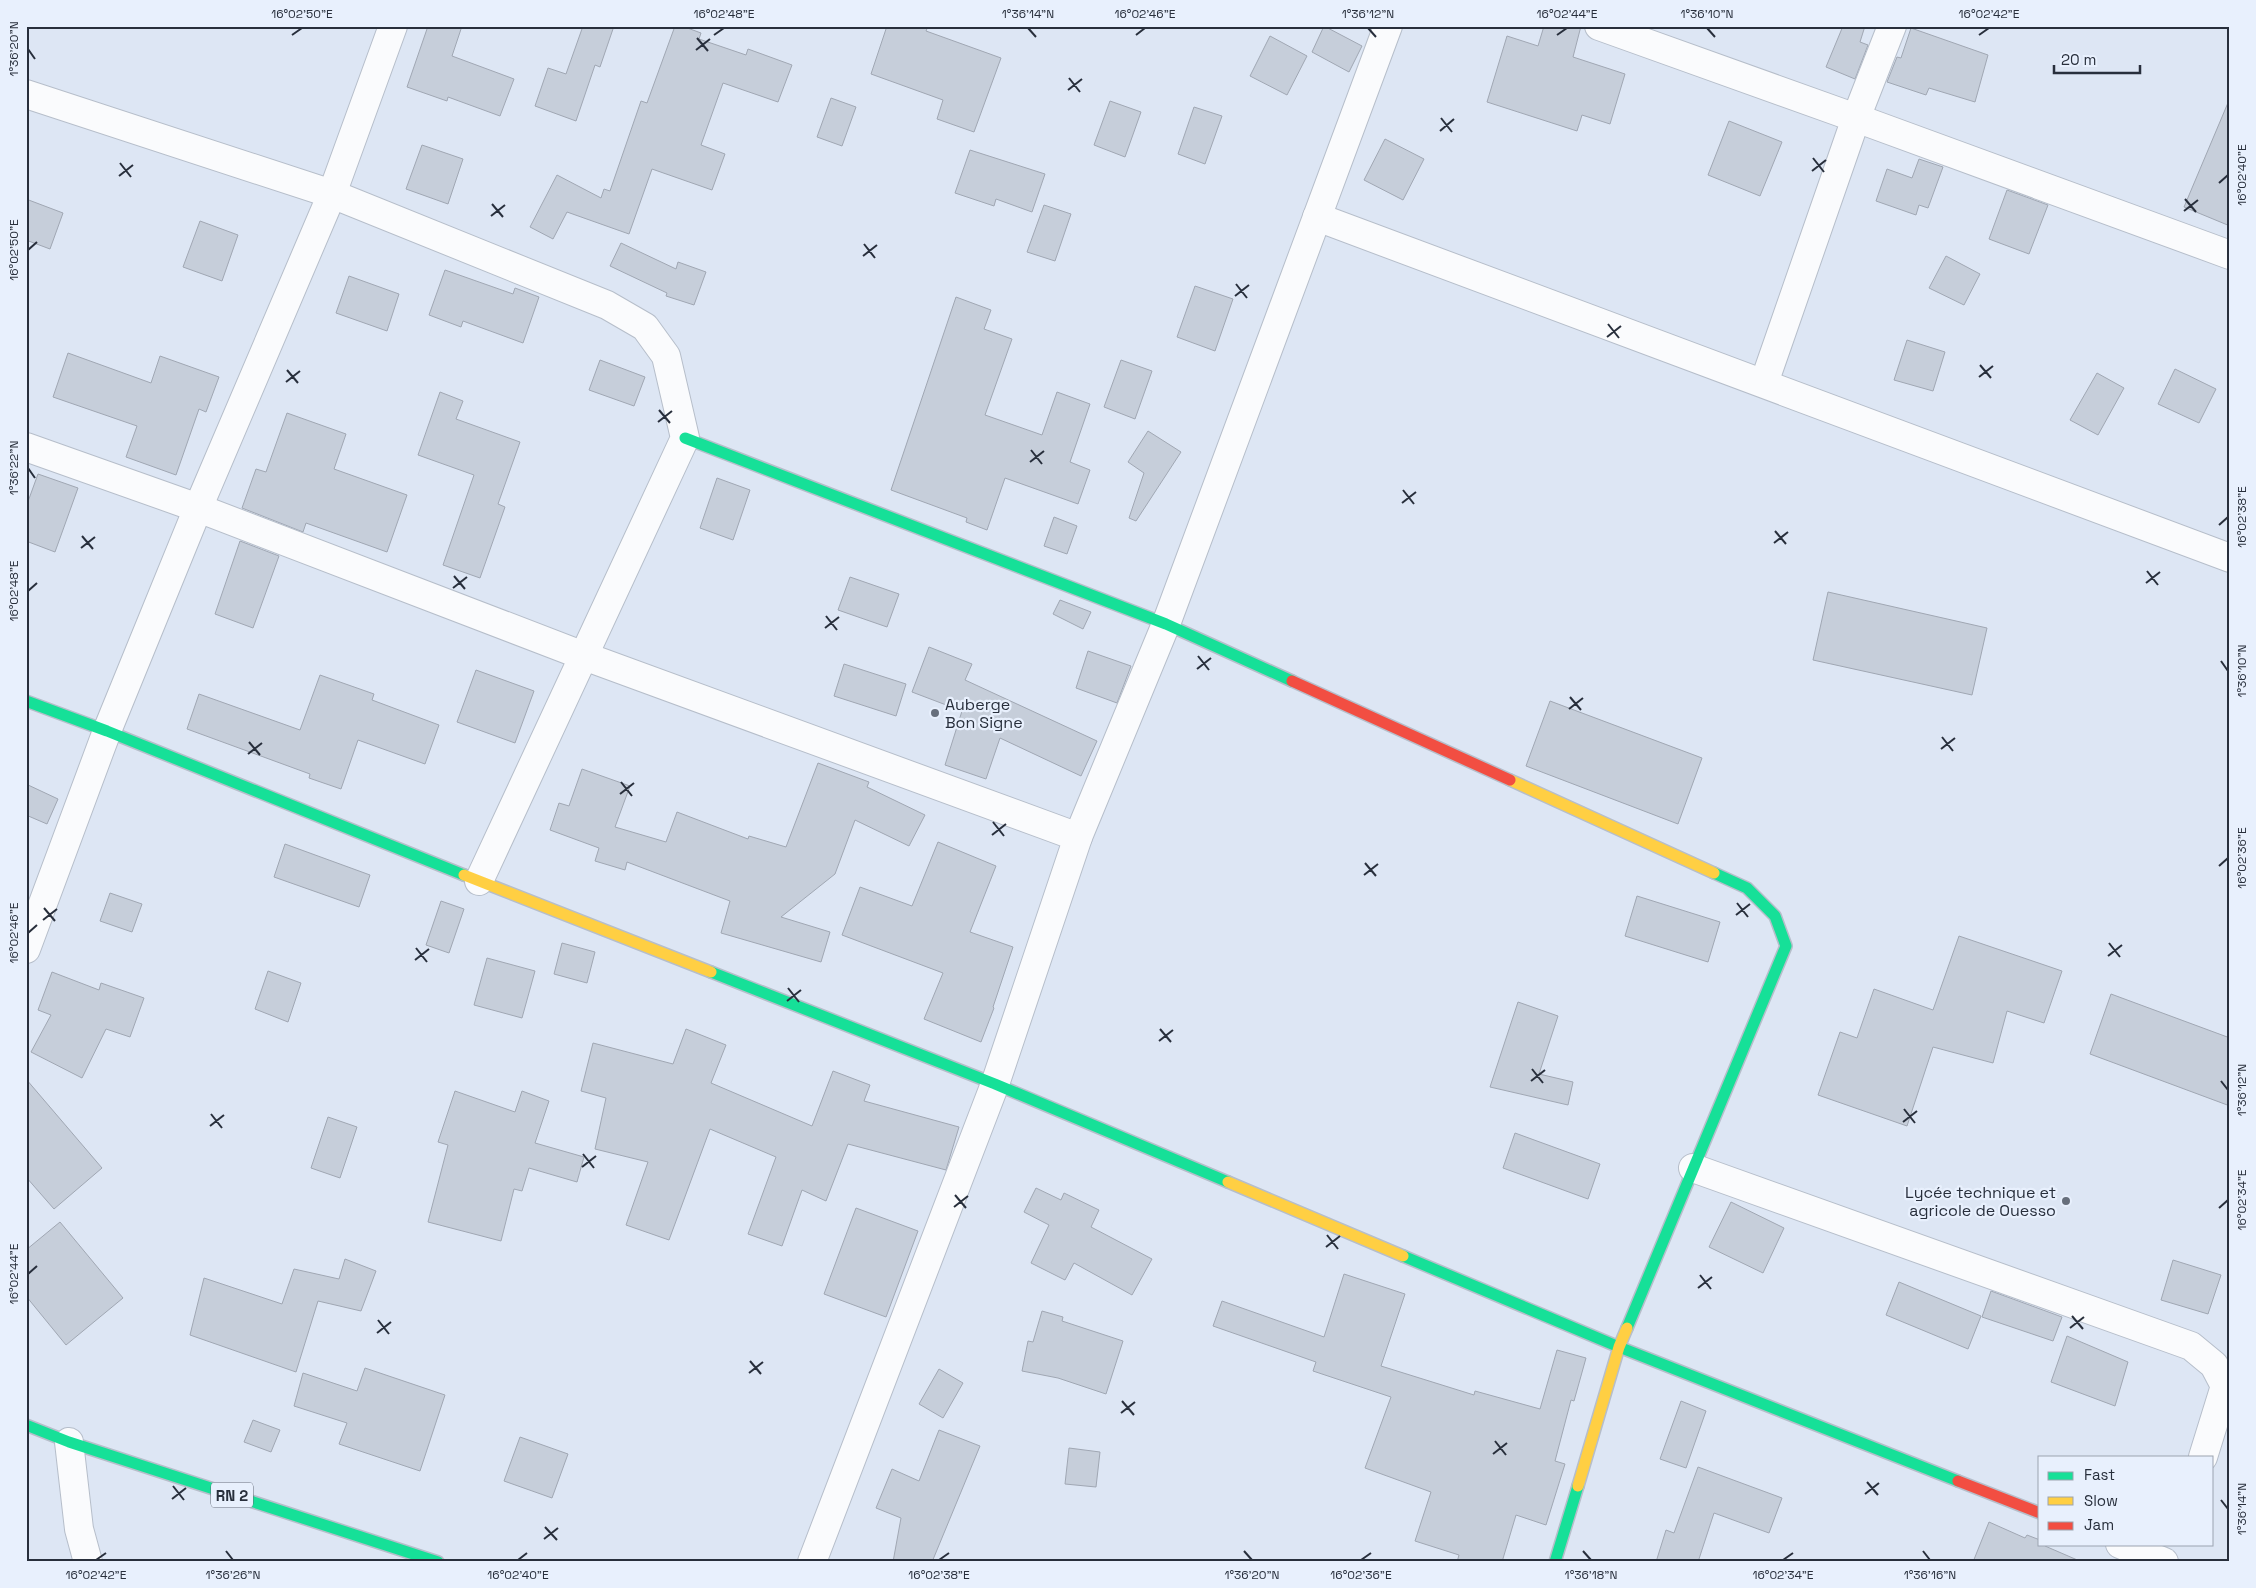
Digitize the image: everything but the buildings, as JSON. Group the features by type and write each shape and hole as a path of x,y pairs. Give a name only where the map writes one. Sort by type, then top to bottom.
{"main road":[{"path":"685,438 1166,624 1747,888 1775,916 1786,946 1619,1347 1556,1562"},
{"path":"26,701 107,731 479,881 995,1084 1619,1347 2038,1512"},
{"name":"RN 2","path":"26,1425 69,1442 438,1562"}],"street":[{"path":"26,949 107,731 198,508 332,194 393,26"},
{"path":"812,1562 995,1084 1078,837 1166,624 1388,26"},
{"path":"1599,26 2230,255"},
{"path":"1764,383 1856,118 1892,26"},
{"path":"26,94 332,194 607,305 644,327 666,356 685,438 479,881"},
{"path":"1317,217 2230,558"},
{"path":"26,447 198,508 584,656 1078,837"},
{"path":"1693,1168 2191,1346 2214,1365 2226,1386 2204,1456"},
{"path":"69,1442 79,1529 88,1562"},
{"path":"2125,1546 2164,1562"},
{"path":"2171,1562 2175,1546"}],"traffic: fast":[{"path":"685,438 1166,624 1292,681"},
{"path":"26,701 107,731 464,875"},
{"path":"1627,1328 1786,946 1775,916 1747,888 1714,873"},
{"path":"711,972 995,1084 1228,1182"},
{"path":"1403,1256 1619,1347 1958,1481"},
{"path":"26,1425 69,1442 438,1562"},
{"path":"1555,1562 1578,1486"}],"traffic: slow":[{"path":"1510,780 1714,873"},
{"path":"464,875 711,972"},
{"path":"1228,1182 1403,1256"},
{"path":"1578,1486 1619,1347 1627,1328"}],"traffic: jam":[{"path":"1292,681 1510,780"},
{"path":"1958,1481 2038,1512"}],"place":[{"name":"Auberge Bon Signe","path":"935,713"},
{"name":"Lycée technique et agricole de Ouesso","path":"2066,1201"}]}
